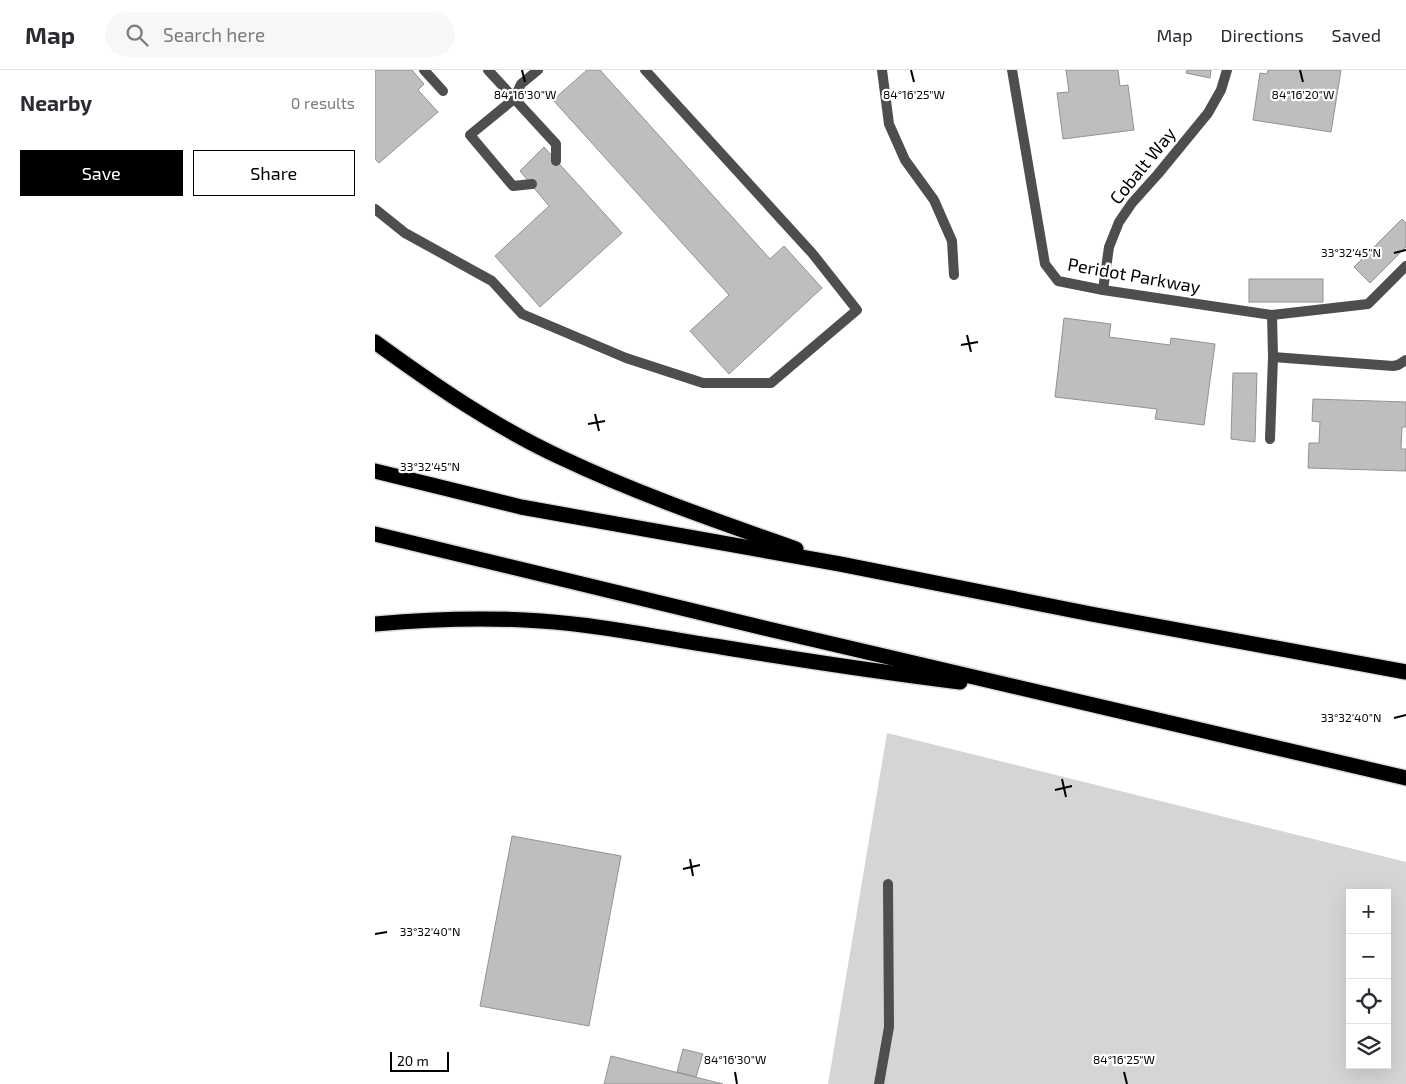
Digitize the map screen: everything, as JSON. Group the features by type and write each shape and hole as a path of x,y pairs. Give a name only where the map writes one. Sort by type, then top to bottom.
{"highway":[{"path":"375,342 451,396 561,458 659,500 840,564"},
{"path":"375,472 521,506 840,564 1082,612 1406,672"},
{"path":"375,534 764,628 1406,778"},
{"path":"375,624 446,619 541,621 584,625 869,670 1036,691"}],"street":[{"path":"424,70 443,92"},
{"path":"488,70 556,144 556,161"},
{"path":"532,184 513,186 470,135 514,99 521,84 538,70"},
{"path":"375,209 405,233 492,281 522,314 626,358 703,383 771,383 857,310 812,253 645,70"},
{"path":"881,70 889,124 905,160 934,200 952,241 954,275"},
{"name":"Peridot Parkway","path":"1012,70 1045,264 1058,281 1103,290 1272,315 1368,304 1406,266"},
{"name":"Cobalt Way","path":"1103,290 1109,247 1119,222 1132,203 1208,113 1221,90 1227,70"},
{"path":"1270,439 1273,357 1272,315"},
{"path":"1273,357 1393,366 1406,360"},
{"path":"879,1084 889,1026 887,884"}],"shaded area":[{"path":"887,733 1406,862 1406,1084 828,1084"}],"building":[{"path":"375,70 412,70 424,84 418,90 438,112 379,163 375,159"},
{"path":"587,70 600,70 770,259 784,246 822,288 729,374 690,331 729,295 553,100"},
{"path":"1066,70 1118,70 1120,86 1128,85 1134,130 1063,139 1057,93 1069,92"},
{"path":"1187,70 1211,70 1210,78 1186,73"},
{"path":"1268,70 1341,70 1331,132 1253,120 1260,73 1267,74"},
{"path":"544,147 622,233 540,307 495,256 549,206 520,171"},
{"path":"1402,219 1406,223 1406,247 1370,283 1354,267"},
{"path":"1249,279 1323,279 1323,302 1249,302"},
{"path":"1064,318 1111,324 1109,337 1170,345 1171,338 1215,344 1204,425 1155,419 1157,409 1055,397"},
{"path":"1233,373 1257,373 1255,442 1231,439"},
{"path":"1313,399 1406,402 1406,427 1402,427 1401,449 1406,449 1406,471 1308,468 1309,443 1319,443 1320,422 1312,421"},
{"path":"512,836 621,856 589,1026 480,1006"},
{"path":"683,1049 703,1054 696,1077 677,1072"},
{"path":"611,1056 723,1084 604,1084"}]}
